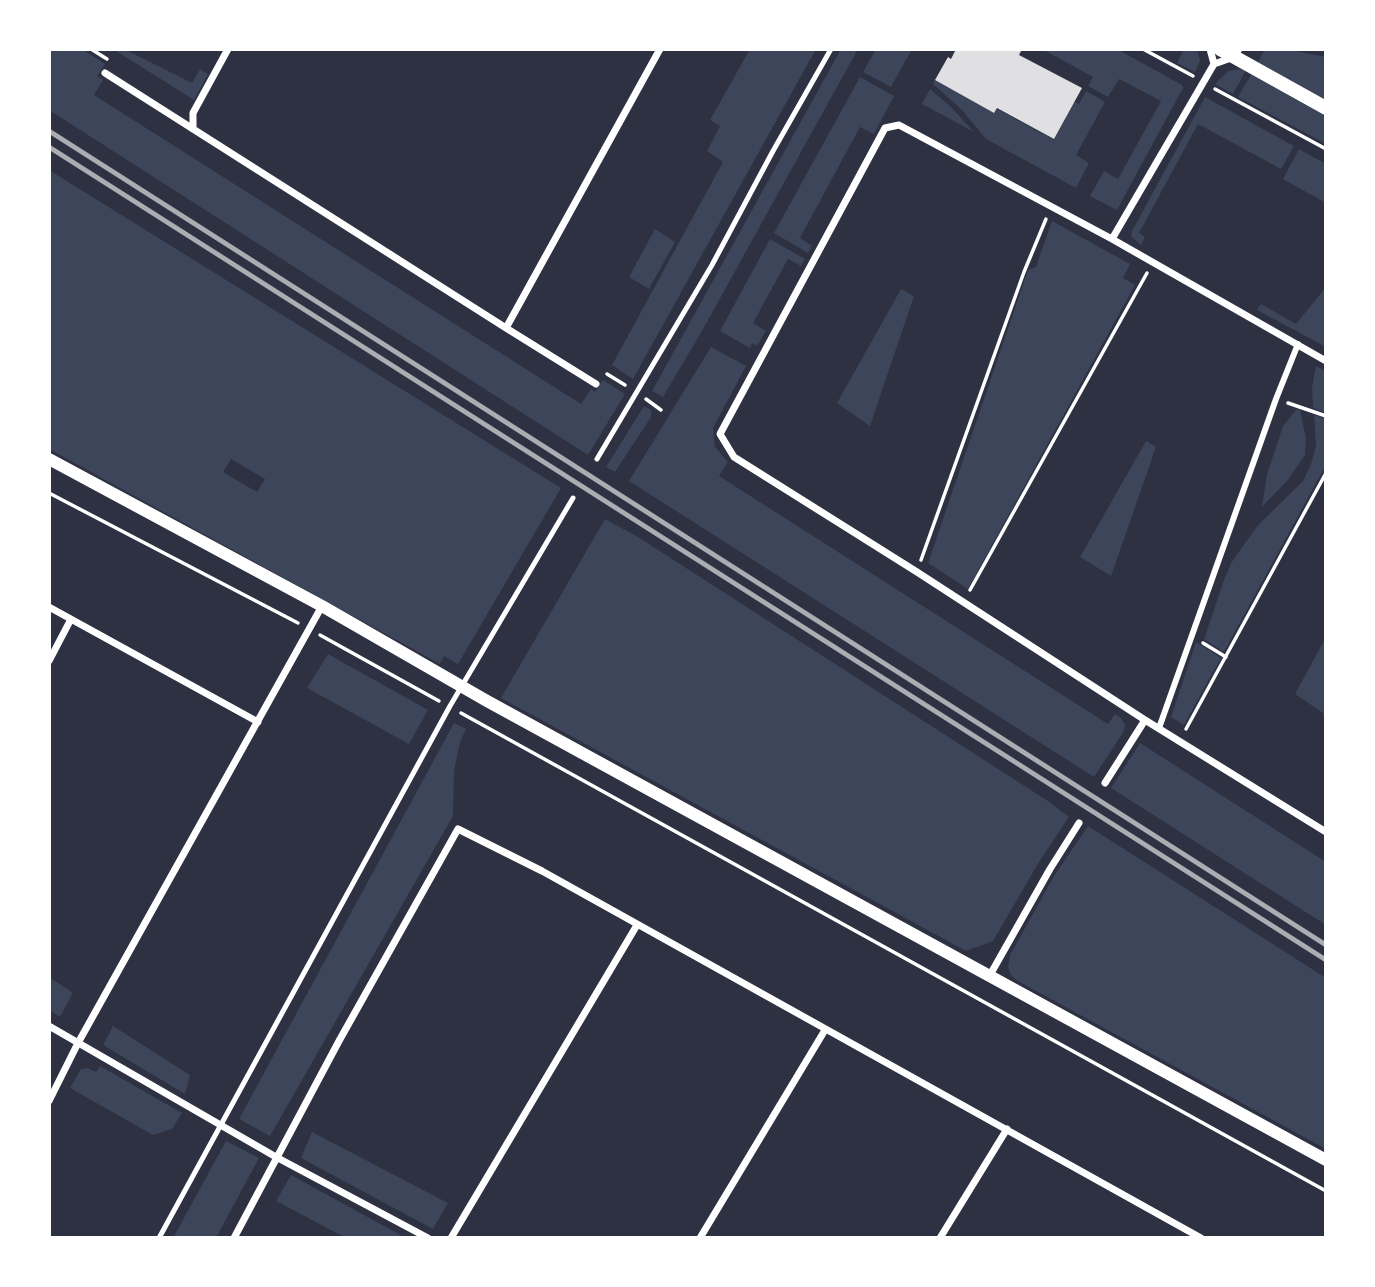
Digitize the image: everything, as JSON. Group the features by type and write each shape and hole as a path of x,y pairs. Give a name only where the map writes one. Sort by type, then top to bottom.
{"main road":[{"path":"1220,49 1237,53 1326,107"}],"street":[{"path":"193,129 192,113 228,49"},
{"path":"506,328 660,49"},
{"path":"1210,49 1214,64"},
{"path":"1112,239 1214,64 1237,53"},
{"path":"105,73 596,384"},
{"path":"1326,360 1112,239 899,125 886,128 720,435 734,457 1145,720 1326,832"},
{"path":"1159,728 1298,344"},
{"path":"49,459 1326,1160"},
{"path":"49,1101 321,606"},
{"path":"49,607 258,722"},
{"path":"49,661 71,619"},
{"path":"1105,783 1145,720"},
{"path":"990,975 1079,823"},
{"path":"234,1238 275,1157 458,829 542,871 1201,1238"},
{"path":"451,1238 637,925"},
{"path":"49,1026 275,1157 428,1238"},
{"path":"700,1238 825,1030"},
{"path":"940,1238 1007,1129"},
{"path":"1182,1238 1186,1230"}],"lane":[{"path":"597,459 712,265 831,49"},
{"path":"159,1238 450,706 573,498"}],"path":[{"path":"1143,49 1326,149"},
{"path":"917,572 1024,272 1051,208"},
{"path":"963,602 1153,262"},
{"path":"1276,399 1326,416"},
{"path":"1179,741 1326,473"},
{"path":"49,493 450,706 953,987 1326,1191"},
{"path":"1193,636 1226,657"}],"shaded area":[{"path":"49,49 82,49 105,64 97,76 103,80 94,95 581,404 591,389 595,392 603,380 625,394 588,455 49,110"},
{"path":"113,49 124,49 192,83 200,69 208,74 194,100"},
{"path":"750,49 816,49 633,379 612,365 723,162 707,151 720,126 710,120"},
{"path":"841,49 858,49 663,397 652,391"},
{"path":"876,49 912,49 891,87 863,72"},
{"path":"1042,49 1117,49 1182,85 1183,88 1117,210 1090,196 1104,171 1118,179 1161,101 1119,79 1108,97 1088,86 1093,77"},
{"path":"1184,49 1197,49 1200,61 1195,72 1177,63"},
{"path":"1265,49 1285,49 1326,57 1326,100 1258,62"},
{"path":"1246,70 1233,94 1215,84 1228,71"},
{"path":"1252,73 1326,114 1326,144 1238,97"},
{"path":"860,77 894,96 874,134 860,127 800,238 812,246 808,253 774,233"},
{"path":"935,80 994,113 997,109 1054,140 1074,102 1079,104 1086,91 1105,102 1076,155 1089,163 1076,188 986,139 962,110 933,84"},
{"path":"930,89 951,107 974,132 922,104"},
{"path":"1205,97 1294,146 1281,169 1198,124 1139,233 1145,237 1141,245 1131,236 1132,231"},
{"path":"1299,149 1326,164 1326,203 1283,179"},
{"path":"49,170 561,488 458,664 444,656 440,664 49,449","holes":["231,459 265,479 257,492 223,472"]},
{"path":"1052,221 1130,264 1123,278 1135,285 968,589 928,563 1028,270 1036,267"},
{"path":"655,229 675,242 649,289 629,277"},
{"path":"770,239 805,259 801,266 788,259 753,323 766,331 757,346 752,343 750,348 720,331"},
{"path":"1326,287 1326,347 1257,310 1261,304 1296,324"},
{"path":"901,289 914,296 870,426 837,403"},
{"path":"711,347 746,366 713,428 715,447 728,462 719,476 1108,724 1115,714 1120,717 1125,725 1124,731 1094,777 629,481"},
{"path":"1316,366 1326,371 1326,413 1313,408 1312,387"},
{"path":"644,406 651,410 651,417 615,472 606,467"},
{"path":"1297,409 1300,410 1306,438 1305,455 1287,481 1262,507 1267,474 1283,426"},
{"path":"1314,415 1326,419 1326,465 1224,652 1204,639 1224,580 1231,563 1258,525 1303,481 1316,446"},
{"path":"1146,441 1156,447 1111,576 1080,557"},
{"path":"605,519 638,537 1069,817 993,941 966,951 501,698"},
{"path":"1326,637 1326,715 1295,694"},
{"path":"1196,642 1221,658 1184,725 1171,717"},
{"path":"328,654 428,710 409,744 307,688"},
{"path":"454,723 466,729 460,742 454,771 453,816 270,1136 239,1119"},
{"path":"1140,743 1326,862 1326,925 1111,788"},
{"path":"1088,826 1326,978 1326,1149 1011,975 1008,968 1010,955 1054,876"},
{"path":"49,977 73,993 60,1017 49,1010"},
{"path":"113,1026 190,1075 185,1094 103,1045"},
{"path":"100,1066 182,1113 172,1129 153,1135 70,1088 81,1069 87,1068 96,1072"},
{"path":"312,1132 448,1203 433,1229 301,1158"},
{"path":"226,1141 259,1158 216,1238 173,1238"},
{"path":"291,1175 406,1238 346,1238 276,1201"}],"building":[{"path":"956,49 1022,49 1019,55 1082,88 1054,139 997,108 994,113 935,80 948,57 951,59"}],"railway":[{"path":"49,131 1326,945"},
{"path":"49,147 1326,960"}]}
